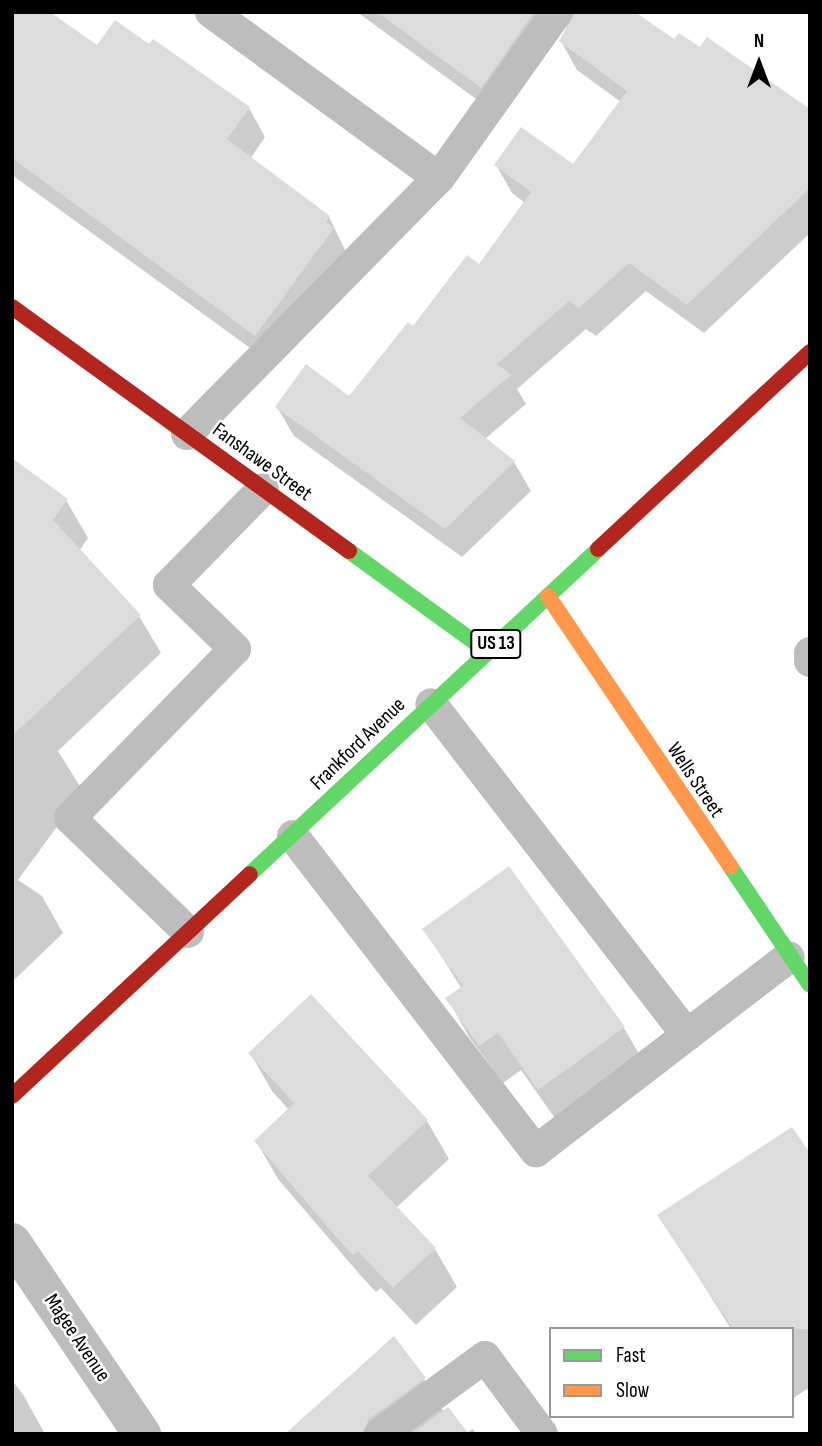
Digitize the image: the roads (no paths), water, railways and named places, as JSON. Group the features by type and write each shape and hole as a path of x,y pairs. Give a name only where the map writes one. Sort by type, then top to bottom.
{"main road":[{"name":"Fanshawe Street","path":"12,307 488,652"},
{"name":"Frankford Avenue","path":"12,1096 810,352"},
{"name":"Frankford Avenue","path":"733,423 799,386"},
{"name":"Wells Street","path":"548,596 810,985"}],"street":[{"name":"Magee Avenue","path":"12,1242 138,1432"}],"lane":[{"path":"211,12 439,178"},
{"path":"187,434 439,178 557,12"},
{"path":"188,932 70,818 235,649 169,585 263,489"},
{"path":"810,653 810,661"},
{"path":"431,704 687,1035"},
{"path":"293,836 536,1151 789,957"},
{"path":"380,1434 485,1357 542,1434"}]}
